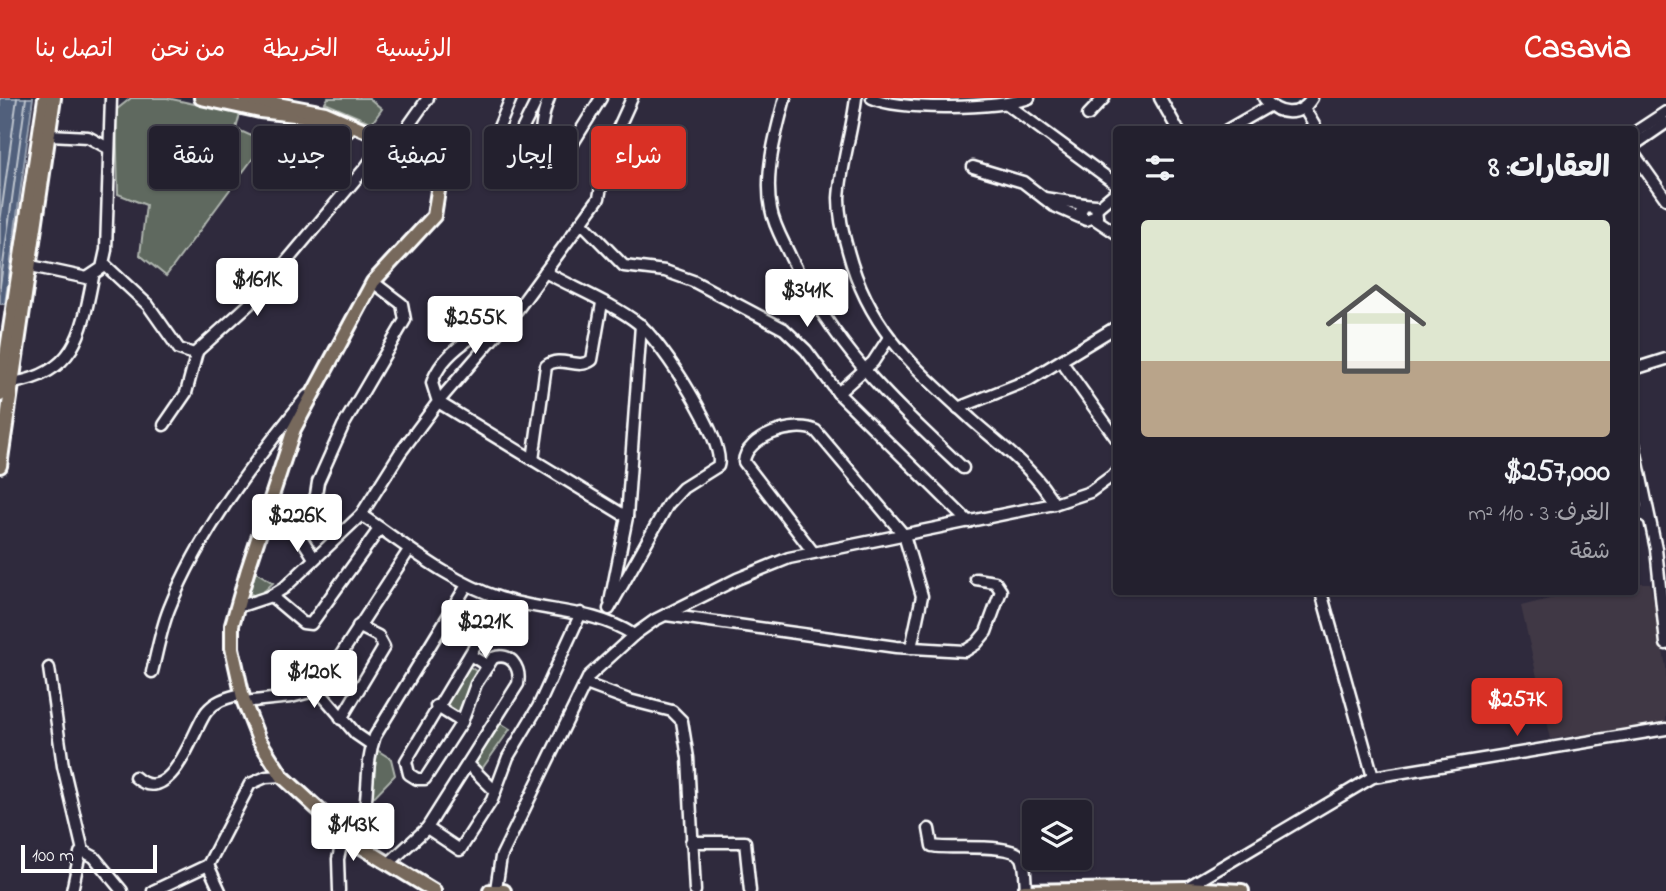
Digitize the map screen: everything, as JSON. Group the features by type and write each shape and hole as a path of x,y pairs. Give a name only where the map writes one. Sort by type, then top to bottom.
{"main road":[{"path":"0,395 45,98"},
{"path":"0,466 32,266 54,98"},
{"path":"206,98 299,106"},
{"path":"245,98 299,106 325,113 364,130"},
{"path":"433,891 355,843 282,776 259,740 242,698 232,648 232,625 294,429 314,387 373,282 431,221 440,189"},
{"path":"1025,891 1186,888 1242,891"}],"street":[{"path":"12,383 36,378 61,364 79,337 93,277 104,264 111,98"},
{"path":"399,126 428,98"},
{"path":"511,98 497,132 502,142 510,144 518,138 538,98"},
{"path":"549,98 542,120 540,158 541,170 547,175 560,164 601,98"},
{"path":"237,607 271,596 293,580 361,515 400,453 438,402 514,314 599,198 607,153 632,98"},
{"path":"785,98 772,164 771,211 777,229 812,298 863,371 963,468"},
{"path":"856,98 839,200 841,230 852,268 876,322 907,362 1033,476 1054,504"},
{"path":"872,98 912,107 958,101 1007,104 1029,98"},
{"path":"1088,115 1104,98"},
{"path":"1160,98 1176,126"},
{"path":"1233,126 1267,102 1287,113 1304,108 1312,98"},
{"path":"1007,104 1113,182"},
{"path":"1304,108 1315,126"},
{"path":"1638,130 1666,112"},
{"path":"1638,142 1666,123"},
{"path":"50,135 88,137 108,148"},
{"path":"1638,160 1666,199"},
{"path":"973,167 1023,182 1054,206 1084,218 1095,219 1113,231"},
{"path":"104,264 148,305 179,349 187,354 197,352 255,299 364,169"},
{"path":"1095,219 1098,207 1113,194"},
{"path":"1044,198 1093,203 1098,207"},
{"path":"1084,204 1080,213 1084,218"},
{"path":"581,222 624,266 664,271 693,281 783,329 806,350 838,393 969,522"},
{"path":"32,266 93,277"},
{"path":"545,272 641,325 690,394 717,443 721,460 714,470 683,488 668,504 608,615"},
{"path":"314,558 302,540 302,531 318,482 343,426 405,320 402,304 373,282"},
{"path":"533,460 545,366 557,360 583,365 592,360 602,303"},
{"path":"514,314 477,335 447,358 432,383 438,402 627,517"},
{"path":"608,615 627,517 641,325"},
{"path":"958,408 1022,384 1113,329"},
{"path":"838,393 863,371 888,339"},
{"path":"164,425 190,384 197,352"},
{"path":"1638,368 1666,359"},
{"path":"1061,361 1113,434"},
{"path":"152,672 169,610 217,518 314,387"},
{"path":"813,552 744,462 749,450 790,426 804,426 816,431 904,535 922,596 911,648"},
{"path":"1638,464 1649,519 1661,548 1666,645"},
{"path":"496,890 501,857 593,670 634,635 665,615 769,564 813,552 1054,504 1090,492 1113,474"},
{"path":"1638,510 1649,519"},
{"path":"361,515 409,550 467,585 503,599 608,615 634,635"},
{"path":"271,596 303,624 311,624 380,528"},
{"path":"135,776 140,781 153,782 171,774 182,762 208,710 219,701 291,697 318,690 409,550"},
{"path":"665,615 911,648 965,651 976,644 986,632 1001,591 995,582 976,579"},
{"path":"355,843 367,812 372,746 380,727 467,585"},
{"path":"1322,595 1373,777"},
{"path":"388,864 427,828 519,679 519,673 508,658 496,656 476,684 462,722 425,779 413,777 406,761 436,706 503,599"},
{"path":"427,828 460,850 492,800 508,757 538,707 581,612"},
{"path":"341,719 384,647 378,636 358,626"},
{"path":"470,655 488,666"},
{"path":"49,668 63,766 83,851 94,857 122,891"},
{"path":"586,684 629,701 672,711 682,722 688,758 695,891"},
{"path":"318,690 341,719 372,746"},
{"path":"436,706 462,722"},
{"path":"1186,888 1373,777 1666,729"},
{"path":"468,764 495,791"},
{"path":"153,891 208,865 250,784 266,777 282,776"},
{"path":"929,829 932,846 948,850 1008,848 1018,852 1023,860 1025,891"},
{"path":"339,891 338,859 344,833"},
{"path":"691,842 745,842 750,891"},
{"path":"72,891 80,853 83,851"},
{"path":"208,865 220,891"}],"shaded area":[{"path":"1638,583 1650,583 1666,667 1666,723 1551,739 1521,606 1566,595 1638,595"}],"green space":[{"path":"131,98 167,98 240,114 237,126 149,126 149,189 230,189 166,276 140,255 146,205 118,194 116,110"},
{"path":"328,98 369,98 382,109 372,123 325,103"},
{"path":"239,130 253,137 253,158 239,177"},
{"path":"256,572 273,583 258,597 248,593"},
{"path":"466,664 476,671 457,715 440,704"},
{"path":"499,722 510,729 482,769 472,763"},
{"path":"377,750 391,759 395,775 371,800"}],"water":[{"path":"0,98 33,98 5,304 0,304"}]}
